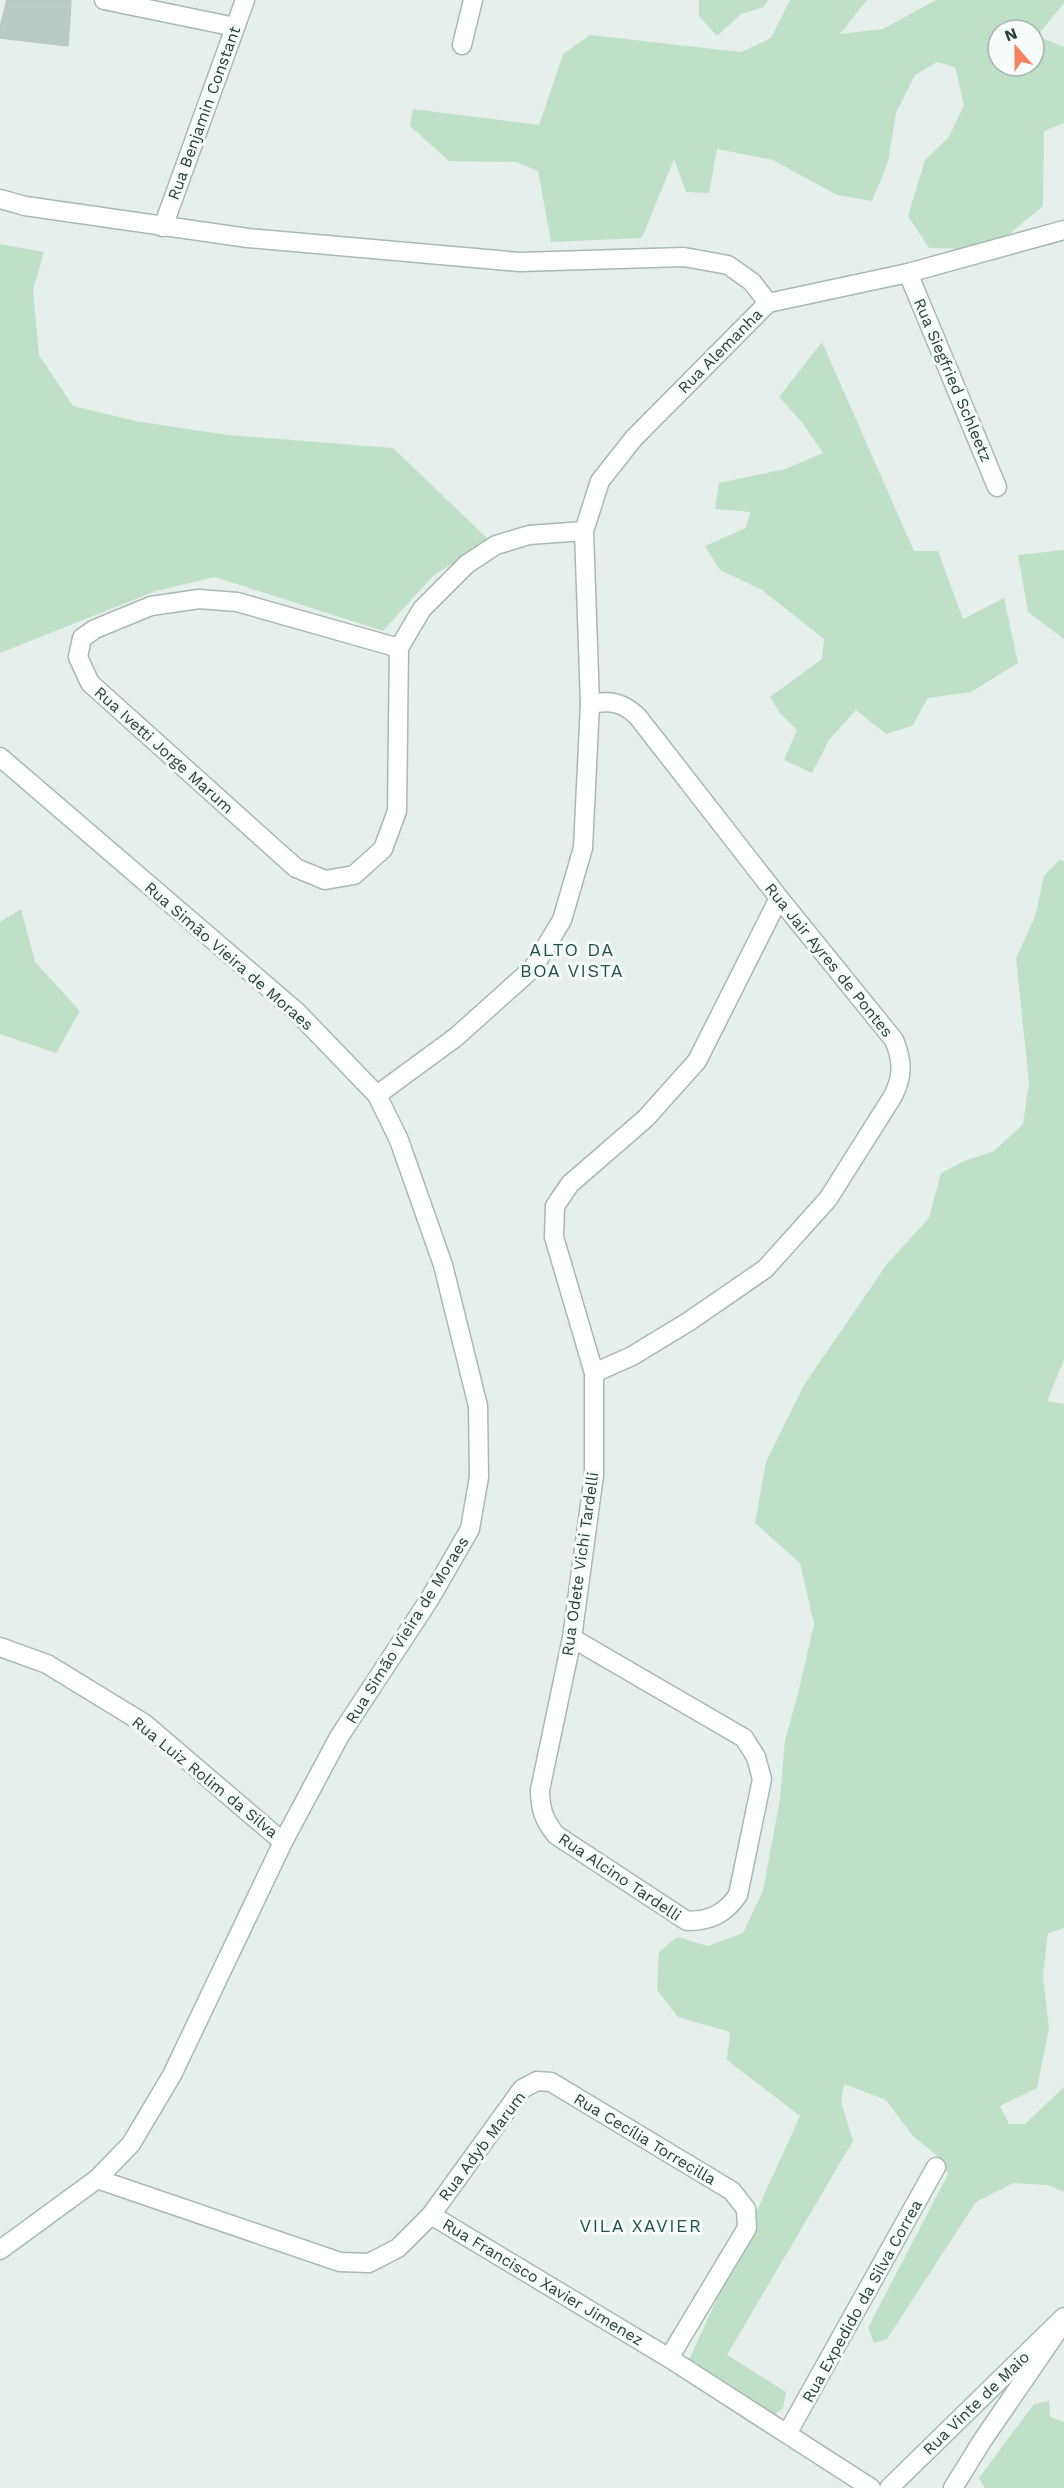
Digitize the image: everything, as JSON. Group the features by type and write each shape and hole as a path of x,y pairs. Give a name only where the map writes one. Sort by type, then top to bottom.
{"street":[{"path":"104,0 235,27"},
{"name":"Rua Benjamin Constant","path":"163,227 245,0"},
{"path":"462,45 473,0"},
{"path":"0,199 25,206 248,238 520,262 684,257 728,265 752,282 768,303"},
{"name":"Rua Alemanha","path":"377,1095 456,1037 533,968 562,920 583,848 590,704 584,531 600,481 634,438 768,303 908,273 1064,230"},
{"name":"Rua Siegfried Schleetz","path":"908,273 998,487"},
{"name":"Rua Ivetti Jorge Marum","path":"399,648 237,602 198,599 152,606 94,629 82,638 78,657 90,683 296,868 326,880 354,875 383,849 397,811 399,648 422,609 467,564 496,544 528,535 584,531"},
{"name":"Rua Jair Ayres de Pontes","path":"590,704 606,701 618,702 629,708 894,1040 901,1061 900,1083 828,1199 765,1269 688,1322 632,1356 594,1373"},
{"name":"Rua Simão Vieira de Moraes","path":"0,757 297,1012 377,1095 399,1140 443,1265 478,1407 480,1477 470,1529 429,1600 339,1737 283,1842 172,2075 131,2145 97,2179 0,2250"},
{"name":"Rua Odete Vichi Tardelli","path":"540,1806 540,1790 572,1638 594,1475 594,1373 554,1237 555,1206 570,1184 646,1118 697,1061 779,898"},
{"name":"Rua Alcino Tardelli","path":"540,1806 546,1822 556,1835 687,1921 702,1921 717,1916 729,1908 738,1895 762,1779 756,1757 744,1738 572,1638"},
{"name":"Rua Luiz Rolim da Silva","path":"0,1647 47,1664 145,1724 283,1842"},
{"name":"Rua Cecília Torrecilla","path":"537,2081 551,2082 722,2185 732,2192 746,2209 747,2228 669,2358"},
{"name":"Rua Adyb Marum","path":"431,2215 522,2089 537,2081"},
{"name":"Rua Expedido da Silva Correa","path":"787,2434 936,2167"},
{"name":"Rua Francisco Xavier Jimenez","path":"97,2179 340,2262 369,2263 398,2248 431,2215 669,2358 871,2488"},
{"name":"Rua Vinte de Maio","path":"889,2488 1064,2317"},
{"path":"953,2488 982,2441 1064,2323"}],"green space":[{"path":"699,0 768,0 764,7 741,14 717,36 699,16"},
{"path":"790,0 867,0 840,34 883,29 936,0 1064,0 1046,25 1046,18 986,18 986,78 1046,78 1046,40 1064,47 1064,123 1044,131 1043,206 1008,235 963,249 929,248 908,216 925,160 949,137 964,105 955,67 937,62 915,75 896,113 888,162 872,201 837,195 773,160 717,149 709,193 686,192 674,159 642,238 551,242 538,171 516,162 449,161 410,126 413,109 539,125 563,54 590,35 741,52 771,38"},
{"path":"0,244 44,252 33,290 39,355 73,406 135,421 228,435 393,448 489,540 433,576 383,631 215,577 156,591 0,653"},
{"path":"822,342 914,551 938,551 963,619 1004,598 1018,663 971,692 928,698 912,726 886,734 856,710 829,740 812,773 784,760 797,730 780,713 770,697 822,659 824,639 762,590 720,570 705,546 746,528 750,512 715,509 719,483 785,469 823,453 801,421 779,397"},
{"path":"1064,550 1064,639 1028,612 1018,555"},
{"path":"1059,860 1064,861 1064,1360 1047,1401 1064,1404 1064,1928 1048,1933 1043,1976 1049,2028 1037,2088 1000,2106 1009,2124 1025,2124 1064,2087 1064,2192 1048,2185 1013,2183 976,2202 887,2339 874,2343 868,2328 948,2174 941,2159 913,2136 886,2100 844,2084 841,2102 853,2141 727,2355 786,2392 783,2408 772,2417 689,2360 800,2116 727,2060 730,2032 678,2017 657,1990 659,1952 677,1937 708,1946 743,1933 763,1891 780,1799 785,1740 814,1624 800,1563 755,1523 766,1462 804,1385 887,1264 929,1218 941,1173 964,1161 994,1151 1023,1124 1029,1083 1016,958 1035,917 1044,876"},
{"path":"21,909 35,962 80,1011 56,1053 0,1034 0,922"},
{"path":"1049,2401 1050,2417 1064,2422 1064,2488 985,2488 979,2478 1034,2404"}],"building":[{"path":"7,0 71,0 68,46 0,38 0,28"}],"district":[{"name":"ALTO DA BOA VISTA","path":"572,959"},
{"name":"VILA XAVIER","path":"641,2225"}]}
